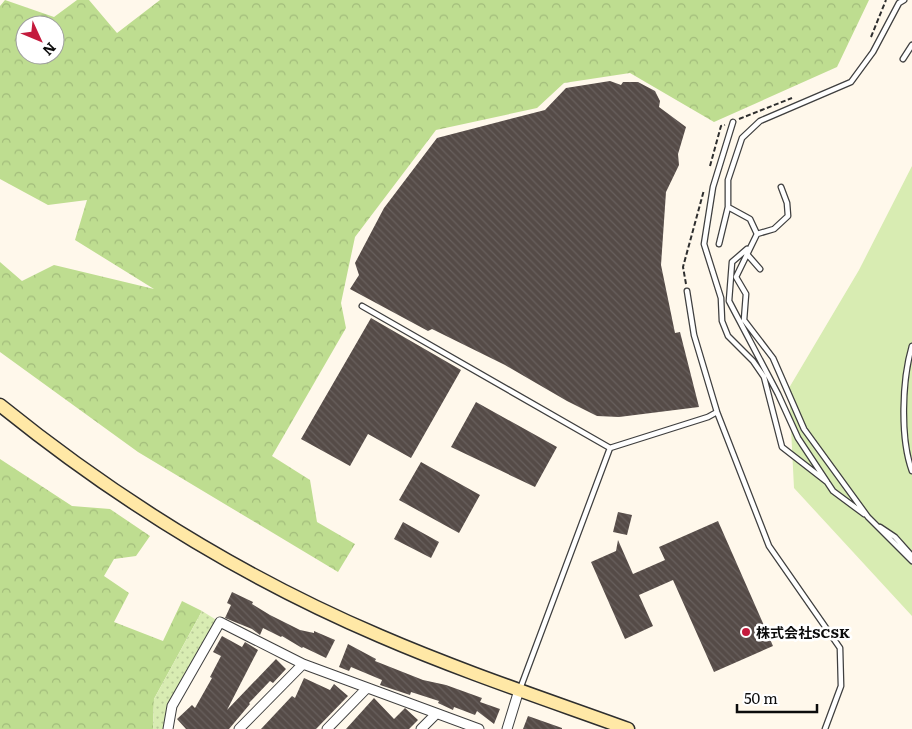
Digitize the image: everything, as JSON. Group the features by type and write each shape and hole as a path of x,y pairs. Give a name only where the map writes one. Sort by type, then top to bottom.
{"street":[{"path":"0,405 100,480 226,560 301,600 380,636 519,690 628,729"},
{"path":"168,729 172,706 220,622 303,664 366,689 479,729"},
{"path":"239,729 303,664"},
{"path":"327,729 366,689"},
{"path":"507,729 519,690"},
{"path":"421,729 436,714"}],"lane":[{"path":"719,244 728,207 728,180 742,138 760,120 851,82 873,52 899,4 904,0"},
{"path":"903,59 912,45"},
{"path":"732,122 713,187 704,244 721,298 722,321 728,336 753,361 764,377 782,447 827,482"},
{"path":"781,186 787,203 788,216 774,229 757,234 746,253 736,277 746,294 744,320 773,358 804,429 868,518 912,561"},
{"path":"728,207 750,219 757,234"},
{"path":"750,247 732,262 729,302 778,394 798,438 833,491 895,537 912,556"},
{"path":"746,253 760,269"},
{"path":"687,291 694,335 717,412 769,546 840,648 841,686 825,729"},
{"path":"362,306 610,448 708,417 717,412"},
{"path":"912,346 907,363 905,412 907,458 912,471"},
{"path":"519,690 610,448"}],"path":[{"path":"870,40 886,0"},
{"path":"708,173 722,126 799,95"},
{"path":"687,291 682,267 706,182"}],"green space":[{"path":"5,0 48,15 15,15 15,65 65,65 65,15 57,15 77,0 89,0 117,33 160,0 869,0 837,67 714,122 630,73 564,83 537,108 436,130 355,237 341,303 346,328 272,456 310,480 317,522 355,544 338,572 138,452 0,352 0,262 22,281 54,265 154,289 75,240 87,200 48,205 0,179 0,6"},
{"path":"912,166 912,616 794,488 789,388 859,270"},
{"path":"0,459 72,506 110,509 150,536 136,556 114,559 104,576 129,593 114,622 163,641 182,601 202,611 154,699 153,729 0,729"},
{"path":"202,611 218,621 165,729 153,729 154,699"}],"building":[{"path":"610,81 621,85 623,82 638,82 655,91 660,101 659,107 686,127 678,154 679,165 666,192 661,265 675,333 680,332 699,407 619,417 597,416 505,365 432,329 428,331 350,289 359,275 355,263 384,208 437,138 545,110 566,88"},
{"path":"371,318 461,370 411,458 368,434 350,466 301,439"},
{"path":"476,402 557,447 535,487 451,447"},
{"path":"421,462 480,495 459,533 399,500"},
{"path":"618,512 632,515 627,535 613,532"},
{"path":"718,521 773,646 714,672 673,580 639,595 653,626 625,639 591,562 616,551 618,540 633,574 665,560 659,547"},
{"path":"403,522 439,542 431,558 394,539"},
{"path":"232,592 253,602 252,604 270,615 300,630 314,633 314,631 335,640 326,658 263,628 260,635 252,629 225,618 231,605 227,603"},
{"path":"222,636 242,647 245,642 258,650 227,710 276,659 286,669 273,683 270,681 249,703 229,729 186,729 177,719 192,705 195,708 212,678 210,677 221,656 213,652"},
{"path":"348,644 376,659 375,661 423,680 446,685 482,698 480,702 500,709 494,724 477,711 475,715 454,707 453,710 438,703 439,701 411,692 410,695 380,685 382,680 351,667 349,671 339,667"},
{"path":"304,678 330,690 334,684 348,696 316,729 261,729 292,696 295,698"},
{"path":"374,698 394,719 405,708 418,720 409,729 346,729"},
{"path":"528,716 562,728 562,729 523,729"}],"place":[{"name":"株式会社SCSK","path":"746,632"}]}
